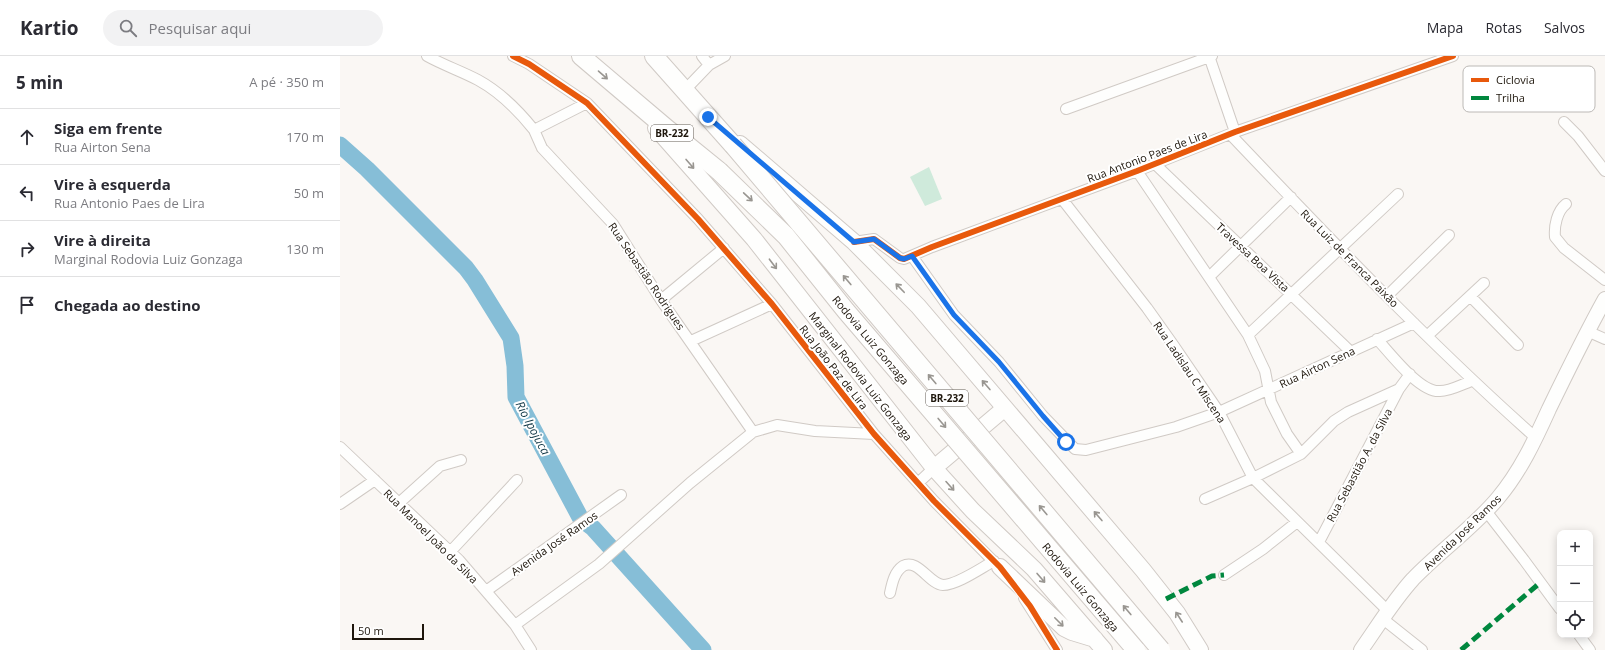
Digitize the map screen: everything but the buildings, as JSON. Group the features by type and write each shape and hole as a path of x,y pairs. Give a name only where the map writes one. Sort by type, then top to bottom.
{"highway":[{"name":"Rodovia Luiz Gonzaga","path":"581,56 719,171 786,236 846,311 1136,650"},
{"name":"Rodovia Luiz Gonzaga","path":"654,56 733,145 1161,650"}],"main road":[{"name":"Marginal Rodovia Luiz Gonzaga","path":"626,94 754,239 934,468 973,511 1034,569 1100,645"},
{"name":"BR-232","path":"708,117 854,242 918,306 1144,570 1177,613 1200,650"},
{"path":"934,468 1005,408"},
{"path":"997,564 1064,628 1100,645"}],"street":[{"name":"Rua Sebastião Rodrigues","path":"427,56 463,72 493,89 520,113 534,130 542,148 613,224 662,300 753,432"},
{"name":"Rua João Paz de Lira","path":"513,56 529,64 587,103 724,248 772,304 874,434 954,522 997,564 1030,606 1057,650"},
{"path":"702,56 709,65"},
{"path":"685,90 709,65 725,56"},
{"path":"1066,109 1210,56"},
{"name":"Rua Luiz de Franca Paixão","path":"1210,56 1233,133 1339,248 1472,381 1536,438"},
{"name":"Rua Antonio Paes de Lira","path":"912,256 932,247 1137,171 1233,133 1453,56"},
{"path":"534,130 587,103"},
{"path":"1564,122 1578,136 1605,171"},
{"name":"Travessa Boa Vista","path":"1155,164 1350,352"},
{"path":"1137,171 1248,335 1265,371 1268,390 1272,402 1284,427 1300,454"},
{"path":"1248,335 1398,194"},
{"path":"1209,277 1291,197"},
{"name":"Rua Ladislau C Miscena","path":"1062,199 1146,308 1219,412 1253,478 1319,542 1385,614 1422,650"},
{"path":"1566,204 1562,207 1557,218 1555,237 1564,248 1605,280"},
{"path":"1387,296 1449,235"},
{"path":"854,242 874,239 900,258 904,259 912,256"},
{"path":"662,300 724,248"},
{"name":"Rua Airton Sena","path":"912,256 954,315 999,362 1043,416 1075,449 1086,450 1176,427 1219,412 1414,323"},
{"path":"1427,336 1471,297 1484,283"},
{"path":"1471,297 1518,345"},
{"name":"Avenida José Ramos","path":"1361,650 1385,614 1413,580 1486,511 1498,498 1517,471 1536,438 1587,331 1605,299"},
{"name":"Rua Sebastião Rodrigues","path":"691,341 772,304"},
{"path":"1587,331 1605,339"},
{"path":"1377,339 1423,386 1439,392 1472,381"},
{"name":"Rua Sebastião A. da Silva","path":"1319,542 1399,389 1410,374"},
{"path":"1205,499 1253,478 1300,454 1334,421 1348,412 1399,389"},
{"path":"515,625 599,564 690,483 753,432 777,425 815,431 874,434"},
{"name":"Rua Manoel João da Silva","path":"340,447 450,552 515,625 531,650"},
{"path":"399,503 440,466 461,460"},
{"path":"918,483 934,468"},
{"path":"340,504 375,480"},
{"path":"450,552 517,480"},
{"name":"Avenida José Ramos","path":"486,592 622,495"},
{"path":"1486,511 1557,605"},
{"path":"1224,575 1263,549 1297,522"},
{"path":"890,594 892,582 901,567 906,565 916,567 936,583 948,585 997,564"},
{"path":"1581,638 1590,650"}],"green space":[{"path":"929,167 942,199 925,206 910,177"}],"waterway":[{"name":"Rio Ipojuca","path":"340,145 367,169 466,268 475,280 511,338 515,366 516,397 581,519 593,528 703,650"}],"marked path":[{"path":"1166,599 1212,576 1224,575"},
{"path":"1461,650 1541,582"}],"cycle path":[{"path":"513,56 529,64 587,103 698,219 772,304 874,434 934,501 1000,567 1030,606 1057,650"},
{"path":"854,242 874,239 900,258 904,259 932,247 1137,171 1235,132 1453,56"}],"route":[{"path":"708,117 854,242 874,239 900,258 904,259 912,256 954,315 975,335 999,362 1066,442"}]}
